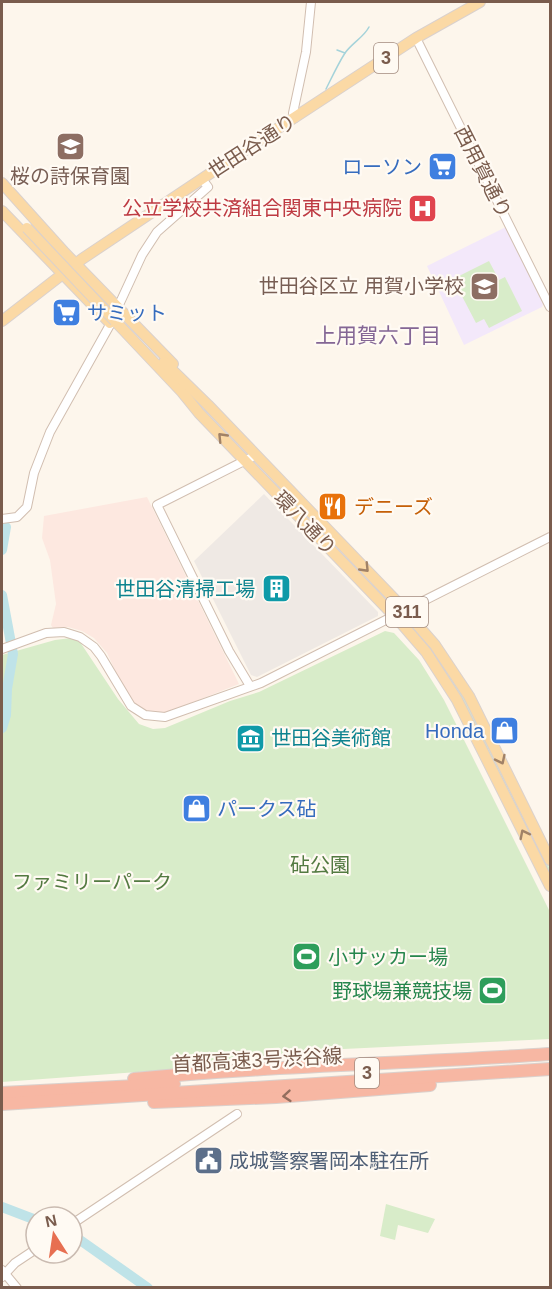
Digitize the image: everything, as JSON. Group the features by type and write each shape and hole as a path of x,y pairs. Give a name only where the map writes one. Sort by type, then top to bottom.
{"highway":[{"path":"7,1104 35,1106 184,1088 288,1066 550,1057"},
{"name":"首都高速3号渋谷線","path":"184,1088 550,1057"},
{"name":"首都高速3号渋谷線","path":"184,1088 550,1069"},
{"path":"2,1093 184,1088 276,1097 550,1076"}],"main road":[{"name":"世田谷通り","path":"2,321 77,264 202,179 416,38 480,2"},
{"path":"2,183 77,264 116,317"},
{"name":"環八通り","path":"2,193 30,226 204,409 256,455 405,610 435,645 458,677 550,860"},
{"name":"環八通り","path":"2,201 30,226"},
{"path":"2,211 63,274 116,317"},
{"name":"環八通り","path":"204,409 245,461 426,652 451,690 550,886"}],"street":[{"path":"295,118 292,113 306,52 311,2"},
{"name":"西用賀通り","path":"416,38 550,306"},
{"path":"2,519 17,517 27,507 34,472 50,432 116,317 142,255 157,232 208,187 202,179"},
{"path":"250,686 229,651 157,505 256,455"},
{"path":"8,647 46,633 64,632 80,637 102,656 131,705 145,715 165,717 261,683 550,537"},
{"path":"84,1216 237,1114"},
{"path":"17,1287 3,1273 24,1257"}],"shaded area":[{"name":"世田谷区立 用賀小学校","path":"506,227 543,304 542,307 464,345 427,266"},
{"path":"264,494 378,612 378,616 257,677 251,675 194,561"},
{"path":"147,497 239,684 163,714 145,713 131,705 107,653 94,638 68,627 53,628 51,625 56,604 50,560 42,538 44,516"}],"green space":[{"path":"489,261 499,280 505,277 522,311 489,328 484,319 476,323 453,279"},
{"path":"410,624 429,644 462,694 550,869 550,877 436,660"},
{"name":"砧公園","path":"385,631 394,633 419,660 444,700 550,912 550,1039 302,1051 192,1068 2,1082 2,655 55,640 71,638 80,642 118,699 139,724 153,729 165,728 230,701 259,692"},
{"path":"386,1204 435,1219 428,1233 398,1225 395,1240 380,1236"}],"waterway":[{"path":"326,89 345,53 369,27"},
{"path":"337,50 345,53"},
{"path":"2,523 6,527 2,550"},
{"path":"2,595 13,654 7,689 6,715 2,728"},
{"path":"2,1207 24,1215"},
{"path":"84,1243 148,1288"}],"place":[{"name":"桜の詩保育園","path":"70,146"},
{"name":"ローソン","path":"443,167"},
{"name":"公立学校共済組合関東中央病院","path":"423,208"},
{"name":"世田谷区立 用賀小学校","path":"485,286"},
{"name":"サミット","path":"66,313"},
{"name":"デニーズ","path":"333,507"},
{"name":"世田谷清掃工場","path":"276,589"},
{"name":"Honda","path":"505,731"},
{"name":"世田谷美術館","path":"250,738"},
{"name":"パークス砧","path":"196,809"},
{"name":"小サッカー場","path":"307,957"},
{"name":"野球場兼競技場","path":"493,991"},
{"name":"成城警察署岡本駐在所","path":"208,1161"}],"district":[{"name":"上用賀六丁目","path":"378,336"}],"park label":[{"name":"ファミリーパーク","path":"92,882"}]}
